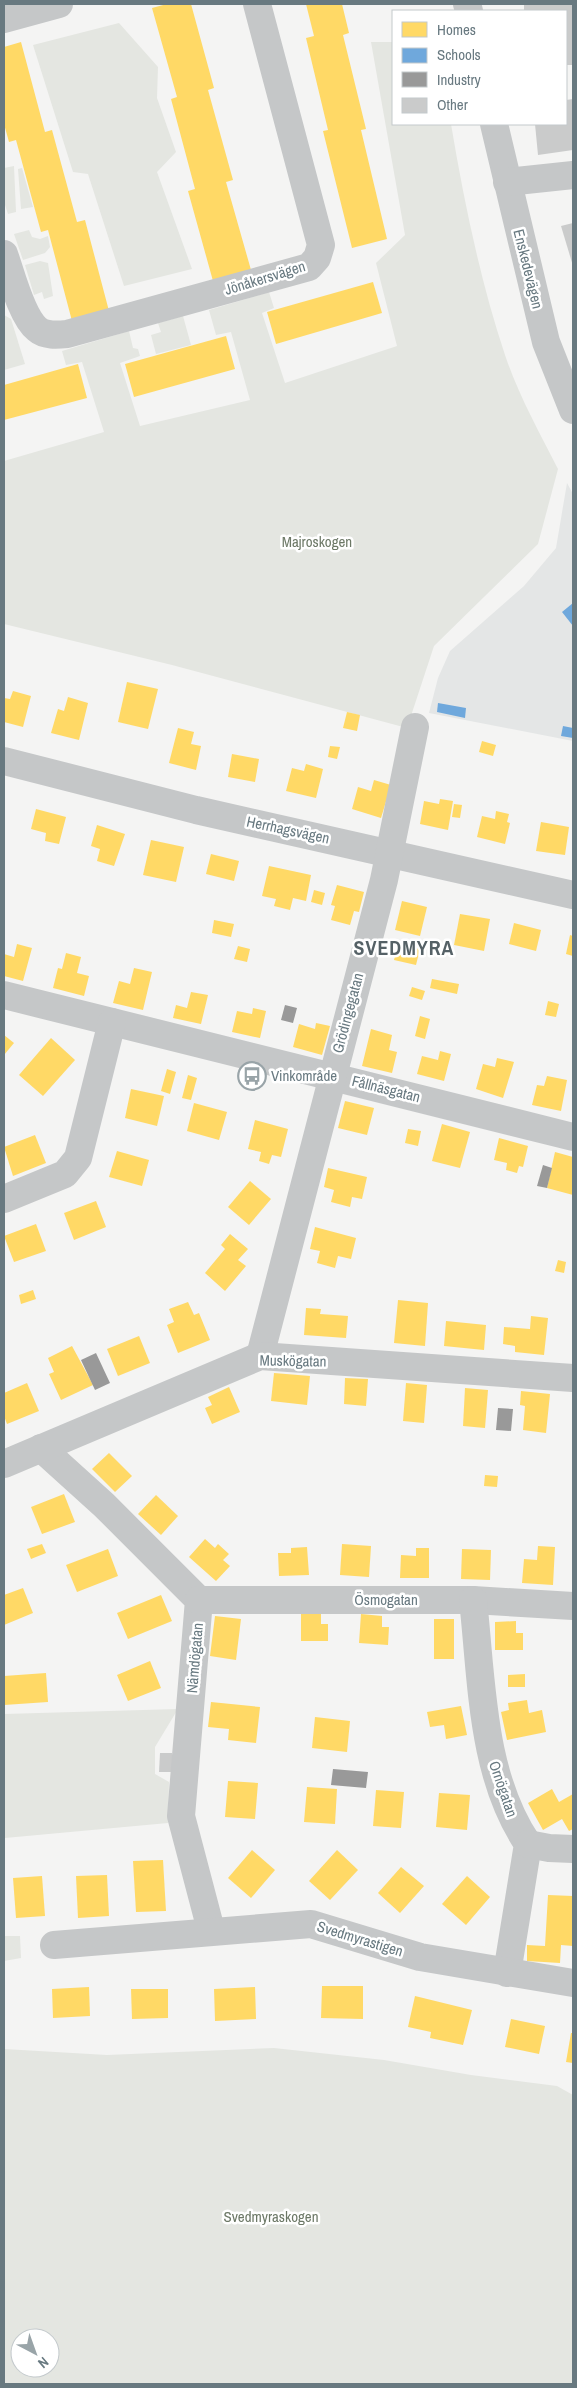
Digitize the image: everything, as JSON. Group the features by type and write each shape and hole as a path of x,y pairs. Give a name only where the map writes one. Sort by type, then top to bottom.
{"street":[{"name":"Jönåkersvägen","path":"4,254 29,319 37,329 52,335 67,334 309,267 317,258 321,245 256,4"},
{"path":"4,19 45,6"},
{"name":"Enskedevägen","path":"494,125 506,182 546,342 573,410"},
{"path":"506,182 573,176"},
{"name":"Grödingegatan","path":"260,1356 331,1075 384,880 388,852 415,727"},
{"name":"Herrhagsvägen","path":"4,760 196,810 573,895"},
{"name":"Fållnäsgatan","path":"4,995 331,1075 573,1137"},
{"path":"4,1199 65,1174 78,1158 112,1022"},
{"name":"Muskögatan","path":"4,1464 260,1356 573,1378"},
{"path":"41,1448 104,1505 199,1600"},
{"name":"Ösmogatan","path":"199,1600 473,1600 573,1606"},
{"name":"Nämdögatan","path":"199,1600 181,1816 211,1930"},
{"name":"Ornögatan","path":"473,1600 490,1753 516,1825 528,1844"},
{"path":"507,1973 528,1844 549,1848 573,1849"},
{"name":"Svedmyrastigen","path":"54,1946 211,1930 311,1924 420,1957 573,1983"}],"shaded area":[{"path":"567,483 573,494 573,741 429,713 438,678 450,651 524,586 556,548"}],"green space":[{"path":"119,23 158,67 157,98 176,152 157,172 192,269 124,286 88,174 73,172 33,45"},
{"name":"Majroskogen","path":"371,42 392,42 392,125 451,125 473,240 496,327 516,384 558,469 538,544 434,646 407,728 172,665 4,624 4,461 104,432 82,362 66,365 62,351 129,331 133,348 138,349 140,356 120,363 140,426 250,400 231,332 216,335 209,310 269,292 274,308 262,313 285,383 397,346 376,263 405,235"},
{"path":"14,166 16,212 8,214 4,202 4,168"},
{"path":"22,168 33,207 21,209 18,169"},
{"path":"29,230 32,237 40,239 48,236 50,247 45,253 23,260 14,234"},
{"path":"40,261 48,263 53,296 44,299 42,292 34,295 25,265"},
{"path":"4,315 11,319 25,364 4,370"},
{"path":"183,316 191,345 156,354 151,335 161,332 158,323"},
{"path":"178,1709 155,1747 155,1774 169,1782 168,1823 5,1838 4,1841 4,1714"},
{"path":"4,1936 20,1936 21,1958 4,1961"},
{"name":"Svedmyraskogen","path":"274,2048 384,2060 471,2075 557,2086 573,2095 573,2384 4,2384 4,2049 107,2055"}],"building: Homes":[{"path":"167,4 191,4 214,88 208,90 233,180 226,182 251,270 213,281 188,191 195,189 171,99 177,97 152,8"},
{"path":"306,4 342,4 349,33 343,35 366,129 361,130 387,239 352,248 323,131 328,130 306,38 314,36"},
{"path":"21,42 45,132 52,130 77,222 85,220 109,311 72,321 48,230 41,232 16,140 9,142 4,124 4,47"},
{"path":"373,282 382,313 276,344 267,312"},
{"path":"226,336 235,369 134,397 125,364"},
{"path":"78,364 87,398 4,420 4,385"},
{"path":"127,682 158,689 148,729 118,722"},
{"path":"13,691 31,696 23,727 4,722 4,698 10,699"},
{"path":"68,697 88,703 79,740 51,733 58,709 64,711"},
{"path":"347,712 360,715 357,731 343,728"},
{"path":"178,728 194,732 191,744 201,746 196,770 169,763"},
{"path":"482,741 496,745 493,756 479,752"},
{"path":"330,746 340,747 337,759 328,757"},
{"path":"232,754 259,759 255,782 228,777"},
{"path":"306,764 323,769 316,798 286,791 292,768 304,771"},
{"path":"374,780 391,785 381,818 352,809 358,787 371,791"},
{"path":"440,799 453,801 448,830 420,824 424,801 439,804"},
{"path":"454,804 462,805 460,818 452,817"},
{"path":"36,809 66,817 59,844 45,841 46,833 31,829"},
{"path":"496,811 509,814 507,822 510,823 505,844 477,837 482,816 495,819"},
{"path":"541,822 569,827 565,855 536,851"},
{"path":"97,825 125,834 114,866 97,861 100,849 91,846"},
{"path":"151,840 184,847 176,882 143,875"},
{"path":"211,854 239,861 234,881 206,874"},
{"path":"269,866 311,875 306,901 293,898 290,910 274,906 276,899 262,896"},
{"path":"337,885 364,892 359,912 354,911 350,925 331,920 335,906 331,905"},
{"path":"314,890 325,893 322,905 311,902"},
{"path":"402,901 427,907 420,936 395,930"},
{"path":"460,914 490,919 484,951 454,945"},
{"path":"214,920 234,924 231,937 212,933"},
{"path":"514,923 541,930 536,951 509,944"},
{"path":"570,935 573,936 573,956 566,954"},
{"path":"17,944 32,948 23,981 4,976 4,954 14,957"},
{"path":"398,944 420,949 416,965 394,960"},
{"path":"238,946 250,949 247,962 234,959"},
{"path":"66,953 81,957 77,973 89,976 84,996 53,988 58,968 62,969"},
{"path":"134,968 152,972 143,1010 113,1003 119,981 130,984"},
{"path":"432,979 459,984 457,994 430,988"},
{"path":"412,987 425,991 422,1000 409,996"},
{"path":"191,992 208,995 201,1024 173,1018 176,1005 187,1008"},
{"path":"548,1001 559,1004 556,1017 545,1015"},
{"path":"253,1008 266,1011 260,1038 232,1032 237,1011 252,1014"},
{"path":"420,1016 430,1019 425,1039 415,1036"},
{"path":"316,1023 330,1026 322,1055 293,1047 299,1024 315,1029"},
{"path":"371,1029 392,1035 389,1050 397,1052 392,1073 362,1066"},
{"path":"4,1035 14,1043 4,1055"},
{"path":"51,1038 75,1060 43,1096 19,1075"},
{"path":"440,1051 451,1054 444,1081 417,1074 422,1056 438,1060"},
{"path":"497,1058 514,1062 503,1098 476,1089 483,1064 495,1067"},
{"path":"167,1069 176,1072 170,1094 161,1091"},
{"path":"188,1075 197,1078 191,1100 182,1098"},
{"path":"547,1076 567,1080 561,1111 532,1105 537,1085 544,1086"},
{"path":"131,1089 164,1096 157,1126 125,1118"},
{"path":"345,1101 374,1108 367,1135 338,1128"},
{"path":"194,1103 227,1112 219,1140 187,1131"},
{"path":"255,1120 288,1129 281,1157 272,1155 269,1164 259,1161 261,1152 248,1149"},
{"path":"442,1124 470,1132 460,1168 432,1161"},
{"path":"408,1129 421,1131 418,1146 405,1143"},
{"path":"35,1135 46,1163 13,1176 4,1147"},
{"path":"499,1138 528,1146 523,1167 519,1166 517,1173 506,1170 507,1163 494,1160"},
{"path":"117,1151 149,1160 142,1186 109,1177"},
{"path":"555,1152 573,1157 573,1195 547,1188"},
{"path":"328,1168 367,1177 362,1199 352,1197 350,1207 331,1202 334,1190 324,1187"},
{"path":"250,1181 271,1199 249,1225 228,1207"},
{"path":"96,1201 106,1227 74,1240 64,1213"},
{"path":"36,1224 46,1251 14,1262 4,1236"},
{"path":"315,1227 356,1238 351,1259 338,1256 335,1268 317,1263 320,1251 310,1249"},
{"path":"230,1234 248,1249 238,1260 246,1266 225,1291 205,1273 225,1249 221,1245"},
{"path":"558,1260 566,1262 564,1273 555,1271"},
{"path":"33,1290 36,1299 21,1304 19,1295"},
{"path":"398,1300 428,1303 425,1346 394,1343"},
{"path":"188,1302 194,1315 199,1313 210,1340 178,1353 167,1325 174,1322 169,1309"},
{"path":"306,1308 321,1309 320,1314 348,1316 346,1338 304,1335"},
{"path":"531,1316 548,1318 544,1355 515,1352 515,1346 503,1344 504,1327 530,1329"},
{"path":"446,1321 486,1325 484,1350 444,1346"},
{"path":"139,1336 150,1363 118,1376 107,1349"},
{"path":"72,1346 93,1385 61,1400 49,1374 54,1372 48,1358"},
{"path":"274,1373 310,1376 307,1405 271,1401"},
{"path":"345,1378 368,1379 366,1406 344,1404"},
{"path":"27,1383 39,1411 7,1424 4,1416 4,1393"},
{"path":"406,1383 427,1385 424,1423 403,1421"},
{"path":"229,1387 240,1412 212,1424 205,1408 212,1405 208,1397"},
{"path":"465,1388 488,1390 485,1428 463,1426"},
{"path":"521,1391 550,1394 546,1433 523,1430 525,1406 520,1405"},
{"path":"109,1453 132,1476 115,1492 92,1469"},
{"path":"485,1475 498,1476 497,1487 484,1486"},
{"path":"64,1494 75,1522 42,1534 31,1507"},
{"path":"156,1495 178,1516 161,1535 138,1514"},
{"path":"205,1539 215,1548 218,1544 229,1554 223,1560 230,1566 216,1581 189,1557"},
{"path":"42,1544 46,1553 31,1559 27,1549"},
{"path":"342,1544 371,1546 369,1577 340,1575"},
{"path":"538,1546 555,1547 553,1585 522,1583 524,1559 537,1560"},
{"path":"307,1547 309,1575 279,1576 278,1553 291,1553 291,1548"},
{"path":"416,1548 429,1548 429,1578 400,1578 401,1555 416,1556"},
{"path":"108,1549 118,1576 77,1592 66,1565"},
{"path":"462,1549 491,1550 490,1580 461,1579"},
{"path":"23,1588 33,1613 4,1625 4,1595"},
{"path":"161,1595 172,1621 128,1639 117,1613"},
{"path":"301,1614 321,1614 321,1624 328,1624 328,1641 301,1641"},
{"path":"361,1614 382,1616 382,1627 389,1627 388,1645 359,1643"},
{"path":"215,1616 241,1619 236,1660 210,1656"},
{"path":"434,1619 454,1619 454,1659 434,1659"},
{"path":"516,1621 516,1633 523,1633 523,1650 495,1650 495,1622"},
{"path":"150,1661 161,1688 128,1701 117,1675"},
{"path":"46,1673 48,1702 4,1705 4,1676"},
{"path":"525,1674 525,1687 508,1687 508,1675"},
{"path":"527,1700 529,1713 542,1710 546,1732 507,1740 501,1712 509,1710 508,1703"},
{"path":"211,1702 260,1707 256,1743 228,1740 229,1729 208,1727"},
{"path":"461,1706 467,1735 446,1739 444,1725 430,1727 427,1712"},
{"path":"315,1717 350,1721 347,1752 312,1748"},
{"path":"228,1781 258,1783 255,1819 225,1817"},
{"path":"307,1787 337,1789 335,1824 304,1822"},
{"path":"552,1789 559,1802 573,1794 573,1829 569,1831 562,1819 543,1830 528,1803"},
{"path":"376,1790 404,1792 401,1828 373,1826"},
{"path":"439,1793 470,1795 467,1830 436,1827"},
{"path":"252,1850 275,1870 251,1898 228,1878"},
{"path":"337,1850 358,1870 330,1900 309,1881"},
{"path":"163,1860 166,1911 136,1912 133,1861"},
{"path":"401,1867 424,1886 400,1913 378,1893"},
{"path":"107,1875 109,1916 78,1918 76,1876"},
{"path":"42,1876 45,1916 16,1918 13,1878"},
{"path":"467,1876 490,1897 466,1925 442,1904"},
{"path":"548,1895 573,1896 573,1946 561,1945 560,1963 527,1961 527,1945 545,1946"},
{"path":"322,1986 363,1986 363,2019 321,2018"},
{"path":"89,1987 90,2016 53,2018 52,1989"},
{"path":"255,1987 256,2019 215,2021 214,1989"},
{"path":"131,1989 168,1989 168,2018 132,2019"},
{"path":"415,1996 472,2010 463,2045 430,2038 431,2032 408,2027"},
{"path":"511,2019 545,2026 539,2054 505,2047"},
{"path":"571,2033 573,2033 573,2063 566,2062"}],"building: Schools":[{"path":"573,603 573,626 562,612"},
{"path":"438,703 466,708 465,718 437,712"},
{"path":"563,726 573,728 573,738 561,736"}],"building: Industry":[{"path":"285,1005 297,1008 293,1023 281,1020"},
{"path":"543,1165 552,1168 547,1188 537,1186"},
{"path":"96,1353 110,1383 95,1390 81,1360"},
{"path":"498,1408 513,1409 511,1431 496,1430"},
{"path":"333,1769 368,1772 366,1788 331,1785"}],"building: Other":[{"path":"524,4 572,4 573,65 567,65 567,10 524,10"},
{"path":"573,99 573,150 538,155 535,125 567,125 567,100"},
{"path":"573,223 573,266 561,226"},
{"path":"160,1753 172,1753 172,1772 159,1772"}],"place":[{"name":"Vinkområde","path":"252,1076"}],"district":[{"name":"SVEDMYRA","path":"404,948"}]}
